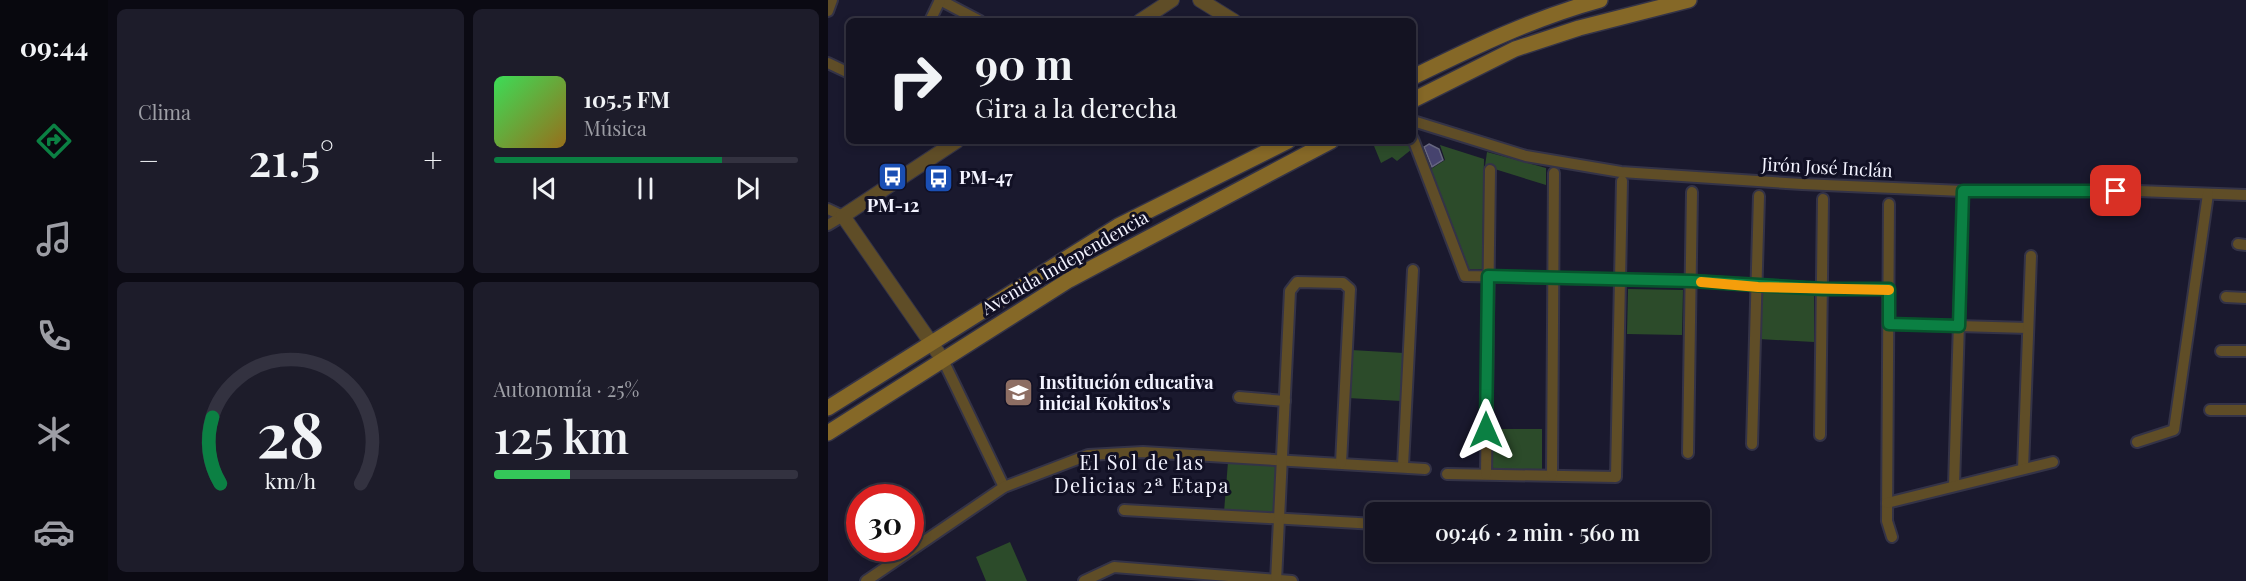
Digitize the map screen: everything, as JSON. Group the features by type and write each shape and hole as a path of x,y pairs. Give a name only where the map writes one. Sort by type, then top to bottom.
{"main road":[{"path":"1416,76 1481,44 1561,11 1600,0"},
{"path":"1416,98 1515,49 1579,28 1689,0"},
{"path":"1481,44 1491,61"},
{"name":"Avenida Independencia","path":"828,408 1014,289 1118,226 1282,144"},
{"name":"Avenida Independencia","path":"828,433 1069,280 1325,144"},
{"path":"1212,180 1222,199"},
{"path":"1058,262 1069,280"},
{"path":"1014,289 1026,307"}],"street":[{"path":"828,11 832,0"},
{"path":"931,18 940,0 974,18"},
{"path":"1145,18 1172,0"},
{"path":"1200,0 1229,18"},
{"path":"828,63 846,72"},
{"name":"Jirón José Inclán","path":"1416,123 1526,156 1621,172 1802,184 1963,191 2246,195"},
{"path":"828,225 952,144"},
{"path":"1415,144 1466,276 1692,281 1758,287 1823,289 1889,289"},
{"path":"1486,474 1490,170"},
{"path":"1552,475 1554,173"},
{"path":"1447,474 1616,477 1622,181"},
{"path":"1954,486 1963,191"},
{"path":"1688,453 1692,192"},
{"path":"2137,442 2174,430 2208,194"},
{"path":"1752,444 1759,196"},
{"path":"1820,435 1823,199"},
{"path":"1889,204 1887,521 1892,537"},
{"path":"828,209 843,216 943,360 1004,487"},
{"path":"2023,469 2031,256"},
{"path":"1403,466 1413,270"},
{"path":"1276,581 1291,287 1300,282 1346,284 1351,293 1341,463"},
{"path":"2226,297 2246,298"},
{"path":"1889,324 2028,328"},
{"path":"2221,351 2246,351"},
{"path":"1239,397 1285,401"},
{"path":"2210,411 2246,410"},
{"path":"866,581 1004,487 1088,455 1143,452 1425,469"},
{"path":"1887,503 2053,462"},
{"path":"1124,510 1365,524"},
{"path":"1084,581 1114,567 1292,581"}],"green space":[{"path":"1373,144 1410,144 1412,149 1397,161 1392,157 1381,163"},
{"path":"1440,145 1484,159 1482,269 1469,269 1431,169 1445,160"},
{"path":"1487,152 1546,168 1546,185 1485,166"},
{"path":"1628,289 1683,290 1682,335 1627,334"},
{"path":"1761,292 1814,295 1814,342 1759,339"},
{"path":"1351,350 1404,353 1401,401 1348,398"},
{"path":"1491,429 1542,429 1542,471 1489,471"},
{"path":"1228,462 1278,465 1274,516 1224,512"},
{"path":"1010,542 1027,581 986,581 976,557"}],"building":[{"path":"1429,144 1439,149 1443,160 1432,167 1424,147"}],"slow traffic":[{"path":"1701,282 1758,287 1889,290"}],"place":[{"name":"PM-12","path":"893,177"},
{"name":"PM-47","path":"938,178"},
{"name":"Institución educativa inicial Kokitos's","path":"1018,393"}],"district":[{"name":"El Sol de las Delicias 2ª Etapa","path":"1142,474"}],"route":[{"path":"1486,430 1488,276 1692,281 1758,287 1889,289 1889,324 1959,326 1963,191 2116,191"}]}
